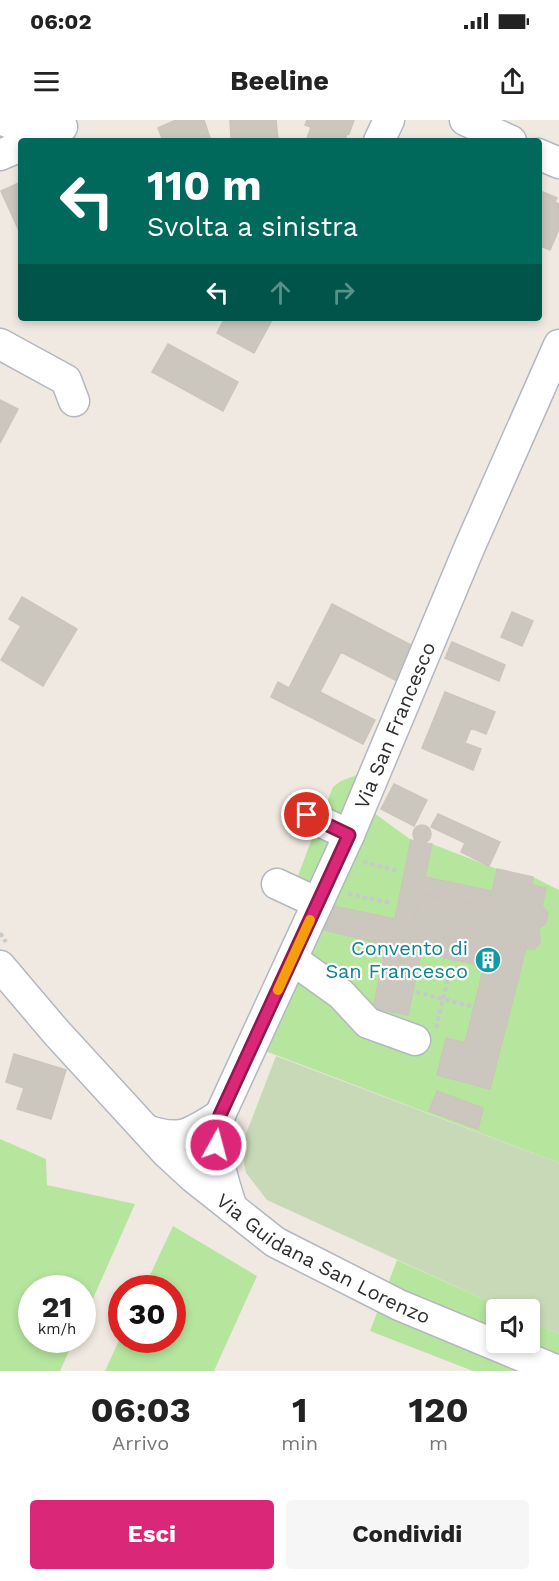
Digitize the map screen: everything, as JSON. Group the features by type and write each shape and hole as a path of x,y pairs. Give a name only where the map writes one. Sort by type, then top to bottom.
{"street":[{"path":"380,138 389,120"},
{"path":"465,120 504,138"},
{"path":"4,139 30,130 69,123"},
{"path":"37,138 69,123"},
{"path":"542,156 559,163"},
{"path":"0,344 66,380 75,401"},
{"name":"Via San Francesco","path":"232,1208 218,1163 216,1145 220,1115 344,845 470,546 559,345"},
{"path":"307,815 344,845"},
{"path":"277,884 321,896"},
{"path":"292,959 341,994 368,1023 424,1039"},
{"name":"Via Guidana San Lorenzo","path":"0,966 56,1032 193,1178 275,1242 388,1300 558,1371"},
{"path":"146,1130 168,1137 181,1135 196,1130 220,1115"}],"path":[{"path":"344,845 398,871"},
{"path":"321,896 391,903"},
{"path":"424,1039 443,999 452,962"},
{"path":"416,992 474,1007"}],"green space":[{"path":"370,770 345,824 322,814 333,787 341,781"},
{"path":"362,804 411,840 432,844 497,869 533,877 559,890 559,1163 252,1046"},
{"path":"321,833 331,838 315,888 296,881 313,836"},
{"path":"276,1056 559,1163 559,1334 540,1325 540,1299 486,1300 267,1200 246,1173 241,1147"},
{"path":"0,1139 46,1159 47,1185 135,1204 96,1292 96,1275 18,1275 18,1353 68,1353 60,1371 0,1371"},
{"path":"173,1226 257,1276 214,1371 105,1371 113,1353 186,1353 186,1275 150,1275"},
{"path":"397,1260 486,1300 486,1353 540,1353 540,1325 559,1334 559,1371 473,1371 370,1331"}],"building":[{"path":"176,120 204,120 210,138 162,138 158,128"},
{"path":"230,120 276,120 278,138 231,138"},
{"path":"307,120 354,120 346,138 307,138 311,127 305,125"},
{"path":"18,183 18,228 1,191"},
{"path":"542,192 557,198 555,202 559,204 559,229 550,250 542,247"},
{"path":"223,321 271,321 254,353 217,333"},
{"path":"168,344 238,382 223,411 152,372"},
{"path":"0,400 18,409 0,443"},
{"path":"22,597 77,629 43,686 1,660 21,626 9,619"},
{"path":"332,604 415,647 399,682 341,652 320,692 375,720 363,744 271,697 278,682 289,688"},
{"path":"512,612 533,621 522,646 501,637"},
{"path":"452,642 505,665 499,681 445,658"},
{"path":"445,692 495,712 486,734 471,728 465,743 481,749 473,770 422,748"},
{"path":"394,784 427,800 414,826 381,809"},
{"path":"438,814 500,842 489,866 461,852 465,843 431,827"},
{"path":"422,825 428,828 431,834 428,840 422,843 416,840 413,834 416,828"},
{"name":"Convento di San Francesco","path":"411,840 432,844 425,877 492,891 489,908 420,893 412,930 493,948 526,948 490,1089 437,1075 446,1038 465,1043 484,966 421,953 408,1015 373,1008 386,945 321,929 329,905 395,919"},
{"path":"497,869 533,877 532,885 546,888 542,906 548,913 546,923 539,928 540,943 534,949 493,948 412,930 420,893 489,908"},
{"path":"14,1054 66,1070 51,1119 17,1109 24,1088 6,1082"},
{"path":"437,1091 483,1108 478,1129 429,1111"}],"slow traffic":[{"path":"278,990 310,920"}],"place":[{"name":"Convento di San Francesco","path":"488,960"}],"route":[{"path":"216,1145 220,1115 349,835 307,815"}]}
